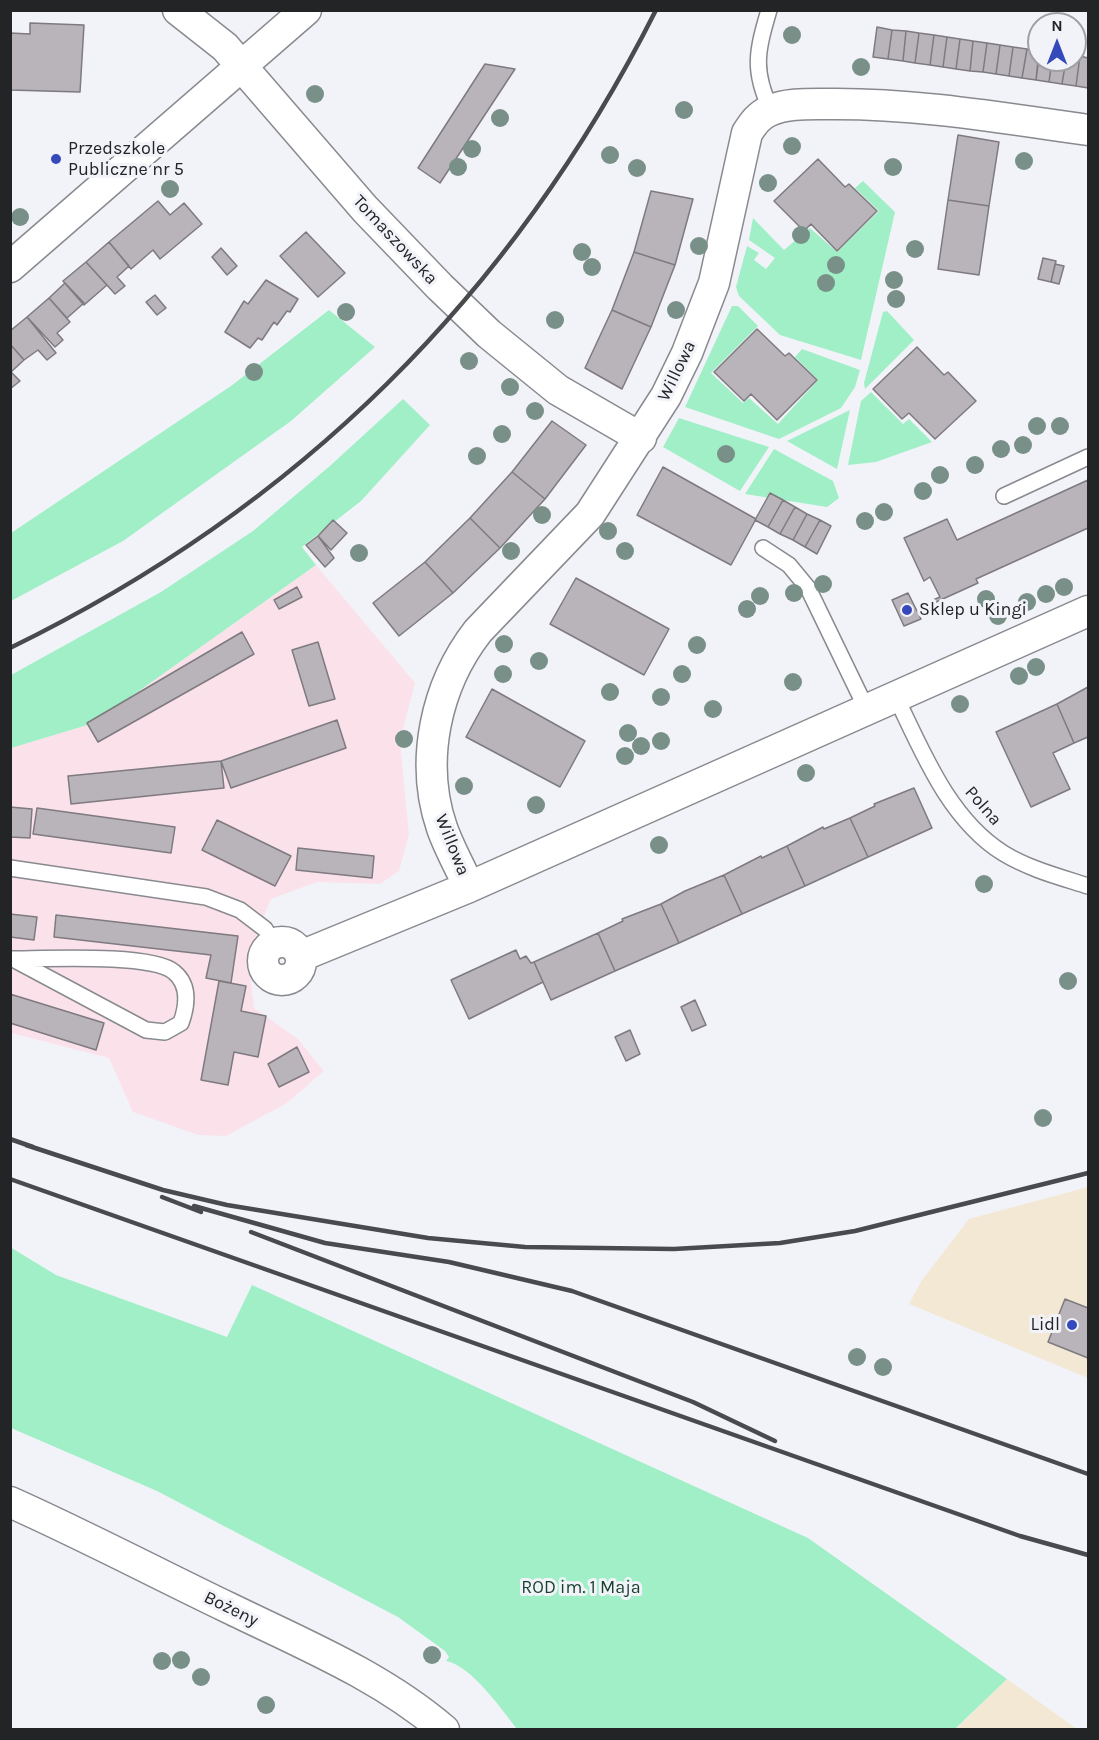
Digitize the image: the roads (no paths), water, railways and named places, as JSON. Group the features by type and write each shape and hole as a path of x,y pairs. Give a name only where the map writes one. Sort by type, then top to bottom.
{"street":[{"path":"10,267 306,10"},
{"name":"Tomaszowska","path":"183,12 242,66 365,209 472,318 516,358 558,390 641,438"},
{"path":"771,110 817,104 879,105 968,112 1089,130"},
{"name":"Willowa","path":"469,887 442,829 436,808 433,741 435,722 445,687 465,648 478,631 590,514 666,396 701,321 723,254 747,133 754,122 771,110"},
{"path":"274,943 266,950 263,959 266,973 274,979 283,981 296,975 301,966 301,956 469,887 1089,611"},
{"name":"Bożeny","path":"10,1502 323,1654 378,1683 420,1710 444,1730"}],"lane":[{"path":"769,10 759,45 757,64 758,80 771,110"},
{"path":"1004,496 1089,457"},
{"path":"764,548 789,565 808,588 867,710"},
{"name":"Polna","path":"896,697 940,782 971,828 1003,853 1024,864 1089,886"},
{"path":"10,868 206,897 240,910 265,929 274,943"},
{"path":"12,959 145,962 174,971 185,988 187,1006 182,1023 165,1032 146,1030 12,959"}],"railway":[{"path":"10,648 115,592 212,529 303,460 387,384 464,301 535,211 598,114 656,10"},
{"path":"10,1139 33,1147"},
{"path":"26,1145 163,1190 227,1205 428,1238 525,1247 674,1249 780,1243 855,1231 1088,1173"},
{"path":"10,1179 1020,1536 1088,1555"},
{"path":"162,1197 201,1212"},
{"path":"194,1206 325,1243 449,1262 572,1291 1088,1474"},
{"path":"251,1232 693,1402 775,1441"}],"place":[{"name":"Przedszkole Publiczne nr 5","path":"56,159"},
{"name":"Sklep u Kingi","path":"907,610"},
{"name":"Lidl","path":"1072,1325"}],"park label":[{"name":"ROD im. 1 Maja","path":"581,1588"}]}
